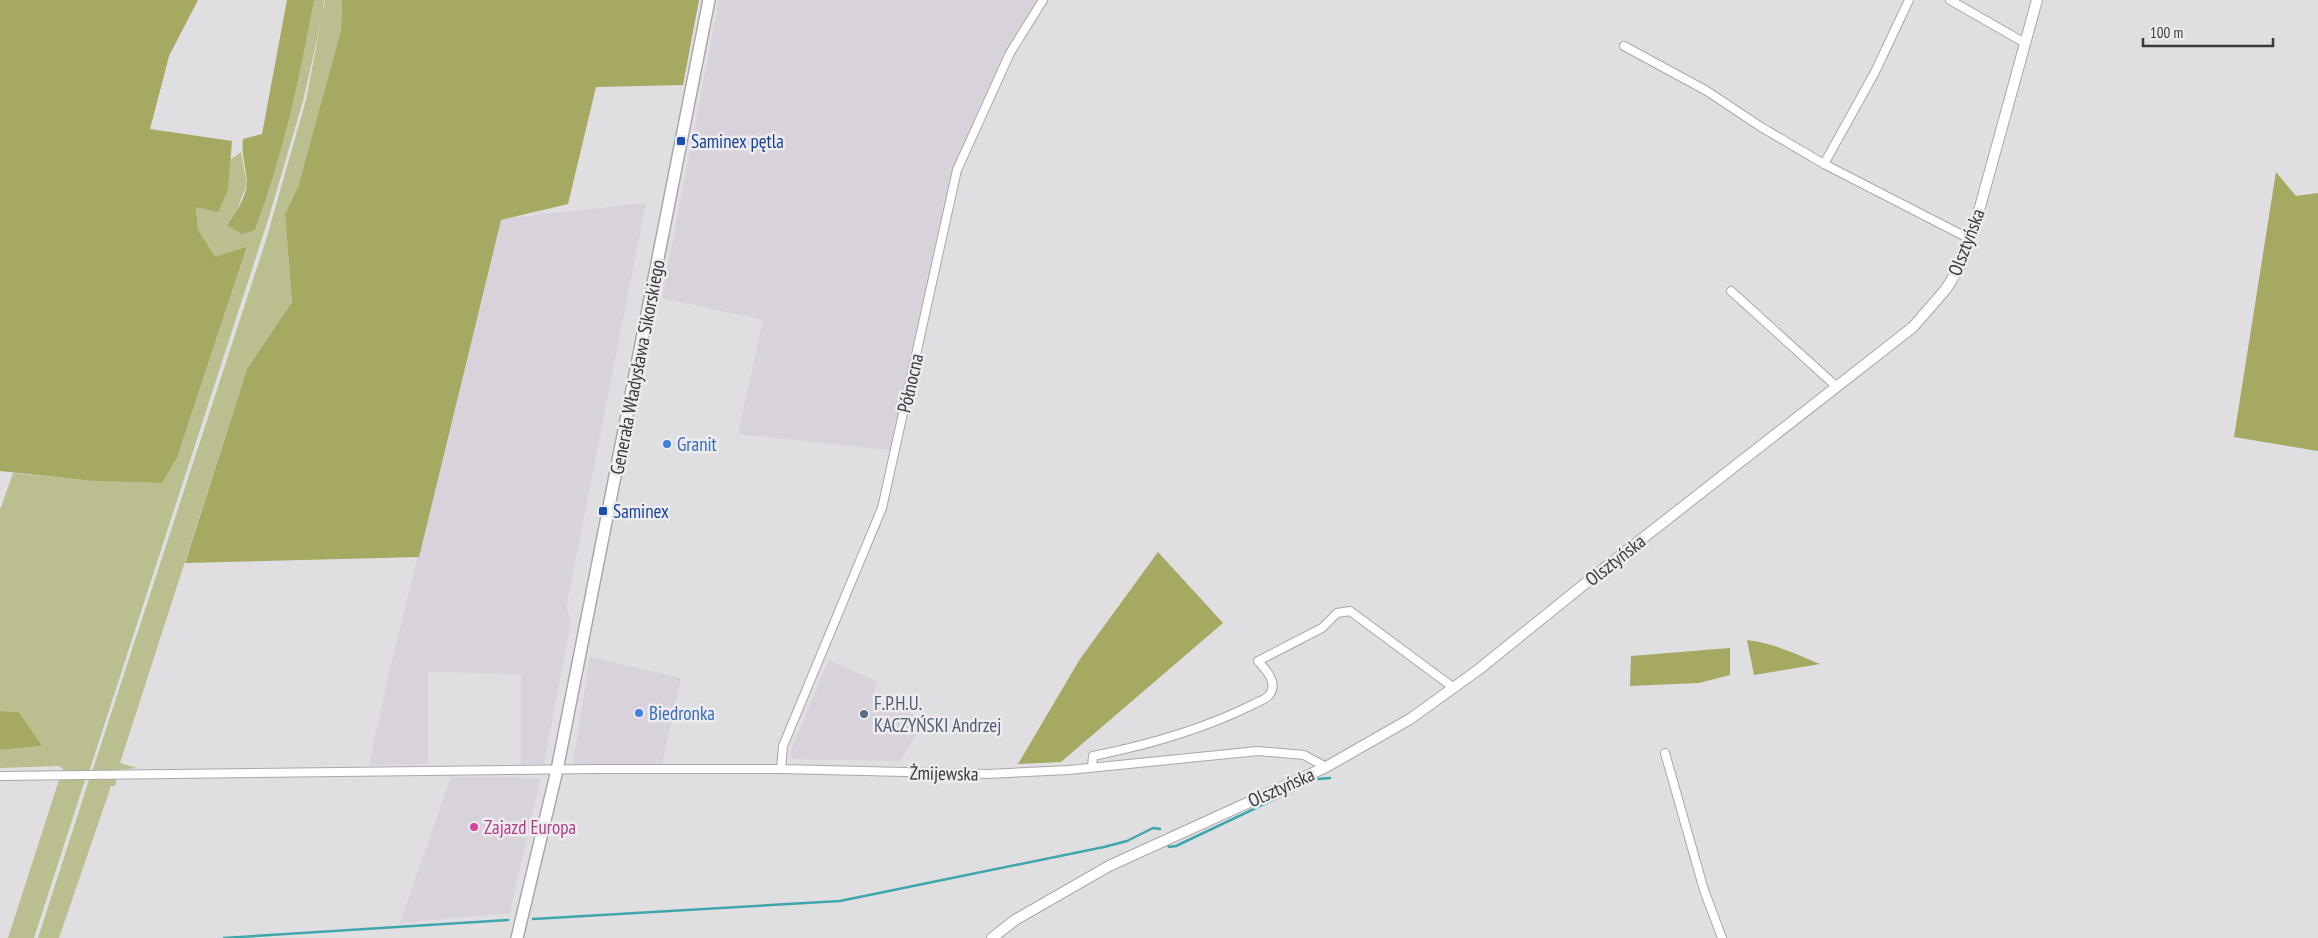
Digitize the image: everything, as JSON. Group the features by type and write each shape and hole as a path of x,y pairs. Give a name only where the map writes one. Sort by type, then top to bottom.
{"main road":[{"name":"Generała Władysława Sikorskiego","path":"517,938 557,770 708,0"}],"street":[{"name":"Północna","path":"780,769 783,746 882,508 957,170 1010,52 1042,0"},
{"path":"1824,164 1874,72 1909,0"},
{"name":"Olsztyńska","path":"992,938 1015,920 1109,866 1326,767 1403,724 1454,688 1837,387 1928,313 1946,290 1959,268 1970,239 2037,0"},
{"path":"1955,1 2025,43"},
{"path":"1624,46 1707,91 1761,127 1824,164 1970,239"},
{"path":"1731,291 1837,387"},
{"path":"1092,767 1093,756 1190,730 1241,710 1269,696 1273,688 1272,678 1258,661 1322,628 1337,613 1350,611 1454,688"},
{"name":"Żmijewska","path":"0,776 780,769 988,774 1092,767 1258,751 1304,755 1326,767"},
{"path":"1666,753 1704,890 1722,938"}],"shaded area":[{"path":"719,0 1039,0 1011,44 957,160 898,451 738,434 763,320 662,298"},
{"path":"646,203 566,608 571,620 544,764 521,764 521,674 428,672 428,764 369,765 388,677 501,219"},
{"path":"590,657 681,678 662,763 573,764"},
{"path":"829,660 878,682 872,697 925,720 900,761 793,759 790,752"},
{"path":"451,777 540,779 510,913 400,923"}],"green space":[{"path":"0,0 198,0 169,56 150,129 232,141 228,190 218,212 196,207 198,230 215,257 247,247 177,458 162,483 92,481 0,471"},
{"path":"287,0 314,0 297,87 274,173 255,230 242,234 227,225 234,216 245,193 247,182 243,139 262,134"},
{"path":"314,0 324,0 323,12 325,0 342,0 341,30 298,187 285,214 292,302 247,369 120,763 137,768 92,772 266,240 306,100 321,22 303,101 269,217 89,772 65,771 59,766 0,768 0,750 42,746 19,712 0,711 0,510 13,473 92,481 162,483 177,458 247,248 215,258 198,230 196,207 228,190 230,160 241,152 247,184 236,212 227,224 255,230 290,116"},
{"path":"342,0 699,0 683,85 596,87 568,204 501,220 419,557 185,563 247,369 292,302 285,214 298,187 341,30"},
{"path":"2276,172 2296,196 2318,193 2318,451 2234,437"},
{"path":"1158,552 1223,623 1061,762 1018,764 1080,659"},
{"path":"1747,640 1775,646 1820,664 1754,675"},
{"path":"1730,648 1730,675 1699,683 1630,686 1631,656"},
{"path":"0,711 19,712 42,746 0,750"},
{"path":"90,777 117,777 115,786 111,786 59,938 38,938"},
{"path":"59,780 85,780 34,938 8,938"}],"waterway":[{"path":"1168,845 1169,847 1176,846 1318,779 1330,778"},
{"path":"533,919 840,901 1104,847 1127,841 1153,828 1160,829"},
{"path":"224,938 508,920"}],"place":[{"name":"Saminex pętla","path":"681,141"},
{"name":"Granit","path":"667,444"},
{"name":"Saminex","path":"603,511"},
{"name":"Biedronka","path":"639,713"},
{"name":"F.P.H.U. KACZYŃSKI Andrzej","path":"864,714"},
{"name":"Zajazd Europa","path":"474,827"}]}
